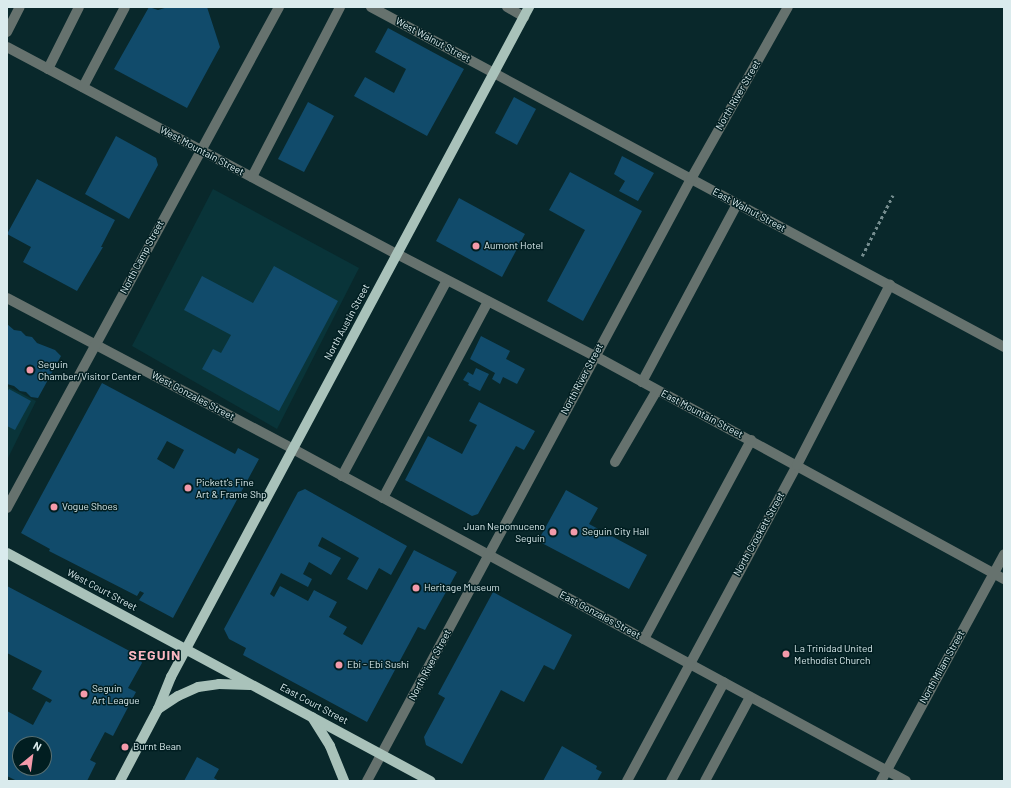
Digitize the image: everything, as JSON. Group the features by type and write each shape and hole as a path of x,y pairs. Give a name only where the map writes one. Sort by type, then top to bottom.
{"main road":[{"name":"North Austin Street","path":"120,781 158,709 171,677 186,648 529,7"},
{"name":"West Court Street","path":"7,553 186,648"},
{"name":"East Court Street","path":"186,648 430,781"},
{"path":"158,709 178,696 198,687 219,684 254,685"},
{"path":"312,717 330,746 344,781"}],"street":[{"path":"7,32 20,7"},
{"path":"48,69 79,7"},
{"path":"82,87 125,7"},
{"name":"North Camp Street","path":"7,508 200,149 279,7"},
{"path":"252,177 340,7"},
{"name":"West Walnut Street","path":"371,7 494,73"},
{"path":"507,7 524,17"},
{"name":"North River Street","path":"367,781 691,179 788,7"},
{"name":"West Mountain Street","path":"7,47 397,254"},
{"name":"East Walnut Street","path":"494,73 1004,347"},
{"path":"642,382 737,204"},
{"name":"East Mountain Street","path":"397,254 595,356 1004,579"},
{"path":"342,476 447,280"},
{"name":"North Crockett Street","path":"627,781 688,663 797,465 890,286"},
{"name":"West Gonzales Street","path":"7,298 293,449"},
{"path":"383,498 488,301"},
{"path":"615,462 657,390"},
{"path":"644,639 751,440"},
{"name":"East Gonzales Street","path":"293,449 906,781"},
{"name":"North Milam Street","path":"880,781 1004,554"},
{"path":"671,781 724,682"},
{"path":"705,781 750,697"}],"path":[{"path":"857,267 893,195"}],"shaded area":[{"path":"213,189 359,268 277,429 132,346"},
{"path":"7,386 36,401 7,460"}],"building":[{"path":"149,7 158,10 168,7 207,7 220,47 187,108 114,69"},
{"path":"388,28 464,69 427,136 354,96 365,77 394,93 406,69 375,52"},
{"path":"514,97 536,109 517,145 495,133"},
{"path":"308,102 334,116 304,172 278,159"},
{"path":"116,136 156,158 158,165 129,219 85,194"},
{"path":"622,156 654,173 638,201 619,191 625,181 614,174"},
{"path":"570,172 642,211 583,321 547,301 585,230 549,210"},
{"path":"37,179 115,220 101,247 103,247 77,291 23,262 31,247 7,234"},
{"name":"Aumont Hotel","path":"459,198 525,234 502,277 436,241"},
{"path":"274,266 338,301 279,411 202,369 213,349 221,353 231,335 184,310 202,276 253,303"},
{"name":"Seguin Chamber/Visitor Center","path":"7,324 14,330 21,331 26,336 32,337 37,343 55,350 61,356 38,398 31,397 26,392 20,391 14,386 7,384"},
{"path":"481,336 510,351 506,359 525,369 517,384 503,377 500,384 492,379 495,373 470,359"},
{"path":"476,368 489,374 480,391 468,385 469,383 463,380 468,372 473,375"},
{"path":"102,383 235,454 238,448 259,459 173,618 139,600 144,593 140,591 137,596 49,551 50,549 21,533","holes":["167,441 184,450 174,469 157,459"]},
{"path":"9,389 31,401 15,430 7,426 7,392"},
{"path":"479,402 535,431 524,450 516,446 478,514 472,516 405,480 428,436 462,454 477,425 469,421"},
{"path":"305,489 407,546 391,575 379,568 367,590 347,579 359,558 322,537 318,546 341,558 331,575 309,562 303,574 312,579 308,587 281,573 270,594 274,597 280,586 308,601 314,590 337,602 329,617 347,627 343,634 362,645 414,550 457,572 425,630 418,627 367,722 243,655 246,648 229,639 224,629 298,492"},
{"name":"Seguin City Hall","path":"566,490 598,508 589,524 647,555 629,589 538,541"},
{"path":"7,586 139,656 142,663 128,688 136,692 113,736 105,732 90,760 96,763 87,781 17,781 7,776 7,711 33,725 46,701 50,703 52,700 32,689 42,671 7,653"},
{"path":"493,592 572,635 554,670 544,665 524,702 501,690 462,764 426,745 424,737 445,698 438,694"},
{"path":"562,746 597,766 596,769 602,772 597,781 543,781"},
{"path":"197,757 219,769 214,778 219,781 184,781"}],"place":[{"name":"Aumont Hotel","path":"476,246"},
{"name":"Seguin Chamber/Visitor Center","path":"30,370"},
{"name":"Pickett's Fine Art & Frame Shp","path":"188,488"},
{"name":"Vogue Shoes","path":"54,507"},
{"name":"Juan Nepomuceno Seguin","path":"553,532"},
{"name":"Seguin City Hall","path":"574,532"},
{"name":"Heritage Museum","path":"416,588"},
{"name":"La Trinidad United Methodist Church","path":"786,654"},
{"name":"Ebi - Ebi Sushi","path":"339,665"},
{"name":"Seguin Art League","path":"84,694"},
{"name":"Burnt Bean","path":"125,747"}],"district":[{"name":"SEGUIN","path":"155,655"}]}
